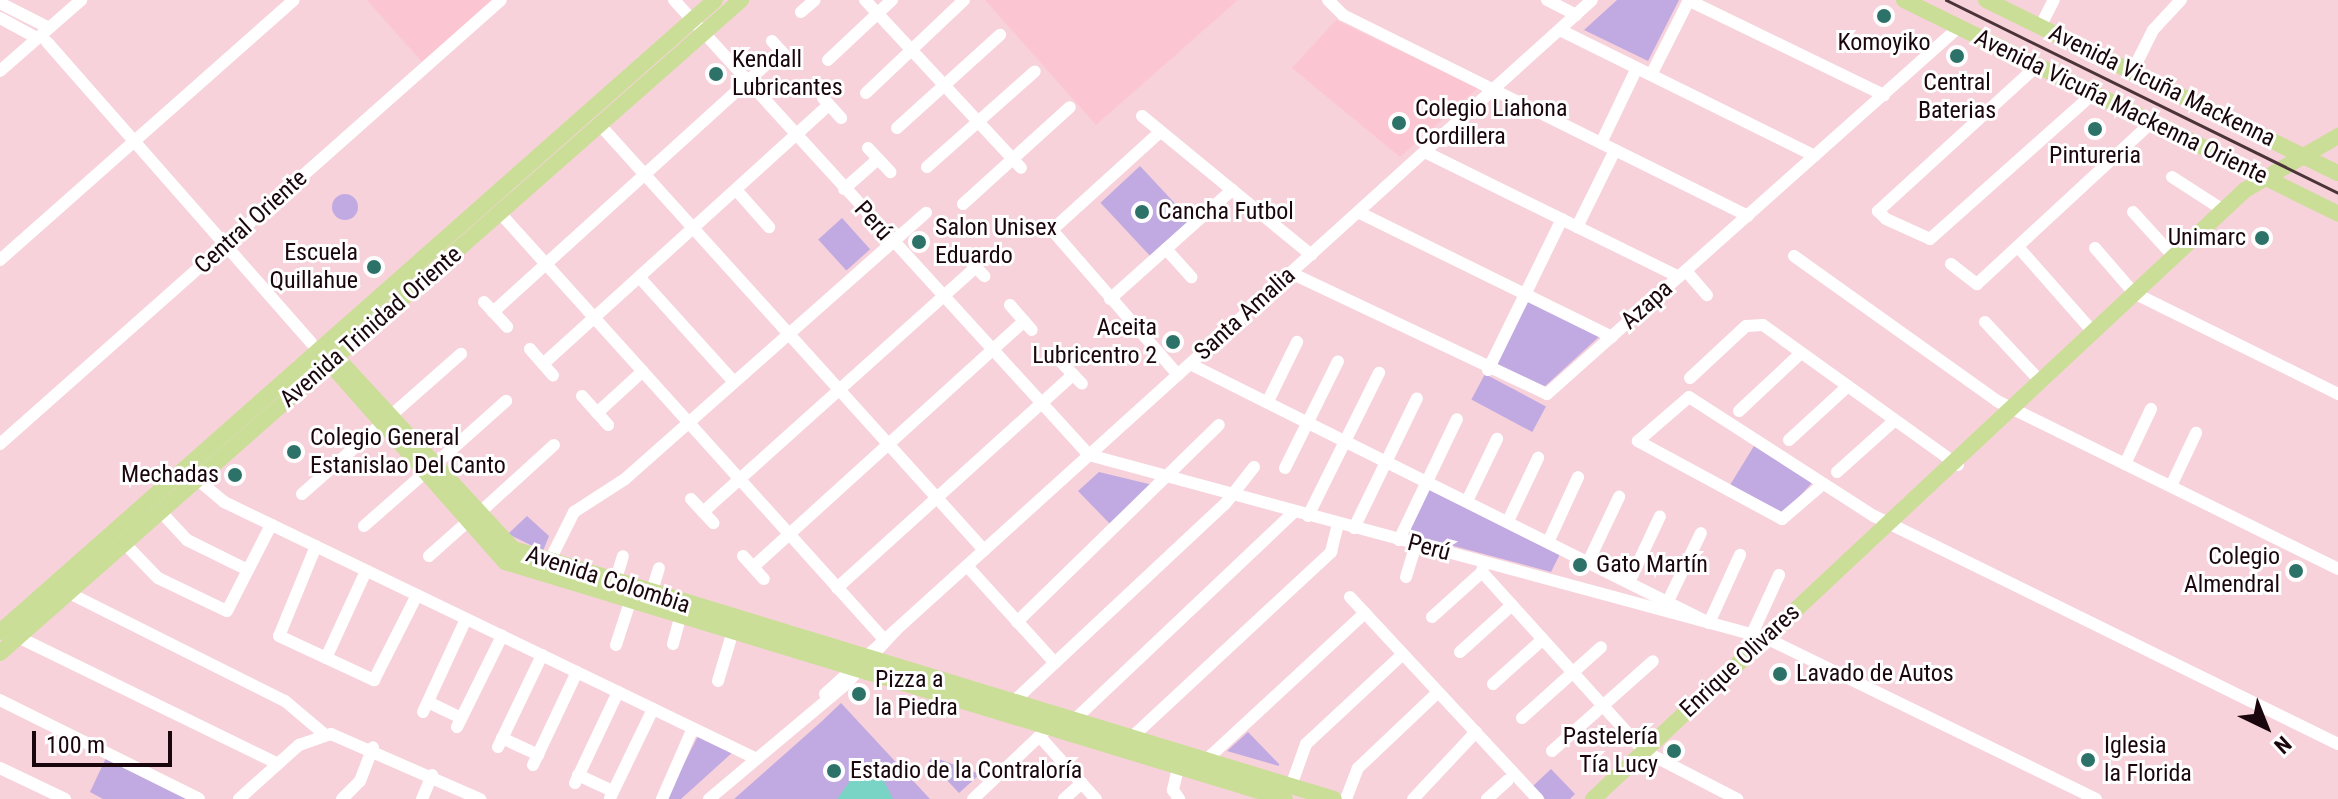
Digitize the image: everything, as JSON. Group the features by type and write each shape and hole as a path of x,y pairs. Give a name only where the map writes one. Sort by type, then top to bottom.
{"main road":[{"name":"Avenida Trinidad Oriente","path":"0,632 323,354 715,0"},
{"name":"Avenida Trinidad Oriente","path":"1,649 198,480 323,354 500,213 741,0"},
{"name":"Avenida Vicuña Mackenna Oriente","path":"1904,0 2338,214"},
{"name":"Avenida Vicuña Mackenna","path":"1986,0 2338,173"},
{"name":"Enrique Olivares","path":"1593,799 1759,636 1888,523 2223,210 2265,177 2309,158 2338,136"},
{"name":"Avenida Colombia","path":"323,354 471,520 498,558 615,582 1044,734 1288,793 1334,799"},
{"name":"Avenida Colombia","path":"546,568 630,602 732,634 1011,704 1205,761 1288,793"}],"street":[{"path":"0,71 44,36 81,0"},
{"path":"0,260 294,0"},
{"name":"Central Oriente","path":"0,444 501,0"},
{"name":"Perú","path":"674,0 1040,405 1089,455 1416,544 1483,567 1759,636 2096,799"},
{"path":"801,12 815,0"},
{"path":"865,0 1017,164"},
{"path":"828,60 892,0"},
{"path":"866,93 964,0"},
{"path":"1328,0 1343,15 1748,216"},
{"path":"1547,0 1576,15"},
{"name":"Santa Amalia","path":"709,799 1592,0"},
{"path":"1651,75 1688,0 1884,95"},
{"path":"2040,27 2054,0"},
{"path":"2132,72 2153,30 2181,0"},
{"path":"0,3 44,36 323,354"},
{"path":"0,18 44,36"},
{"name":"Azapa","path":"1291,273 1544,395 1959,27"},
{"path":"1560,30 1815,156"},
{"path":"897,128 1000,35"},
{"path":"493,312 749,83 777,46 793,64"},
{"path":"2038,65 1878,211 1930,239 2094,93"},
{"path":"1601,143 1637,68"},
{"path":"927,167 1035,71"},
{"path":"543,364 798,138 826,102 841,118"},
{"path":"963,204 1017,164 1070,107"},
{"path":"1142,116 1311,255"},
{"path":"1951,264 1975,285 2019,248 2152,122"},
{"path":"600,125 984,550"},
{"path":"1160,132 1052,230 1178,375"},
{"name":"Perú","path":"868,148 890,172"},
{"path":"1577,227 1615,150"},
{"path":"1425,152 1577,227 1682,274 1707,295"},
{"name":"Perú","path":"844,189 878,159"},
{"path":"2172,177 2223,210"},
{"path":"1110,299 1232,190"},
{"path":"738,192 769,227"},
{"path":"1358,212 1612,337"},
{"path":"2133,212 2174,257"},
{"path":"500,213 881,636"},
{"name":"Perú","path":"546,568 574,512 625,479 891,240 927,214"},
{"path":"1488,370 1562,219"},
{"path":"2019,248 2093,332"},
{"path":"2095,248 2134,293 2338,394"},
{"path":"1166,249 1191,277"},
{"path":"703,512 942,297 980,272 965,256"},
{"path":"1794,256 2011,408 2338,569"},
{"path":"640,278 733,381"},
{"path":"484,302 507,327"},
{"path":"753,567 991,351 1028,326 1010,305"},
{"path":"1985,322 2040,381"},
{"path":"1690,378 1746,326 1763,325 1954,462"},
{"path":"1268,401 1297,342"},
{"path":"530,349 553,375"},
{"path":"1739,411 1801,353"},
{"path":"302,494 461,354"},
{"path":"1285,468 1338,361"},
{"path":"837,588 1040,405 1077,380 1061,362"},
{"path":"1190,364 1670,597 1709,623 1740,555"},
{"path":"597,413 643,371"},
{"path":"1308,516 1379,373"},
{"path":"1789,440 1848,386"},
{"path":"582,396 608,425"},
{"path":"1823,484 1782,519 1640,445 1639,437 1689,397 1888,523 2338,744"},
{"path":"1354,528 1417,398"},
{"path":"364,526 506,401"},
{"path":"2125,464 2151,409"},
{"path":"1399,540 1457,419"},
{"path":"1837,472 1894,421"},
{"path":"1017,622 1219,425"},
{"path":"2171,486 2196,433"},
{"path":"1468,499 1497,439"},
{"path":"429,556 554,445"},
{"path":"1509,519 1538,458"},
{"path":"1011,704 1230,495 1254,467"},
{"path":"1550,538 1578,477"},
{"path":"198,480 271,525 755,758"},
{"path":"1590,558 1619,497"},
{"path":"691,499 713,523"},
{"path":"161,512 190,542 248,570"},
{"path":"1072,722 1294,512"},
{"path":"1631,578 1660,516"},
{"path":"1130,739 1331,552 1338,524"},
{"path":"125,544 158,578 227,611 271,525"},
{"path":"1670,597 1701,533"},
{"path":"1406,577 1416,544"},
{"path":"316,546 276,633 326,658 374,680 417,595"},
{"path":"615,582 623,556"},
{"path":"743,556 764,579"},
{"path":"967,566 1055,663"},
{"path":"1432,617 1483,567 1512,605 1644,751 1737,799"},
{"path":"651,594 659,568"},
{"path":"326,658 366,571"},
{"path":"1759,636 1779,575"},
{"path":"69,593 285,701 324,734 373,747 480,799"},
{"path":"1350,597 1538,799"},
{"path":"616,645 630,602"},
{"path":"1460,652 1512,605"},
{"path":"1205,761 1365,613"},
{"path":"673,644 680,618"},
{"path":"466,619 425,707 459,723 502,636"},
{"name":"Santa Amalia","path":"857,666 881,636 897,629"},
{"path":"718,681 732,634"},
{"path":"18,637 278,764"},
{"path":"1493,684 1543,639"},
{"path":"1522,718 1601,647"},
{"path":"1288,793 1306,744 1403,654"},
{"path":"542,655 500,743 535,760 577,672"},
{"path":"1552,751 1653,661"},
{"path":"618,692 576,779 611,795 653,709"},
{"path":"1346,799 1358,768 1438,692"},
{"path":"0,700 199,799"},
{"path":"662,799 693,728"},
{"path":"1413,799 1476,732"},
{"path":"239,799 278,764 324,734"},
{"path":"973,799 1044,734 1096,799"},
{"path":"342,799 360,781 373,747"},
{"path":"0,768 65,799"},
{"path":"1178,768 1173,790 1179,799"},
{"path":"422,799 432,775"},
{"path":"1487,799 1508,780"},
{"path":"1064,799 1082,783"}],"shaded area":[{"path":"367,0 492,0 422,62"},
{"path":"985,0 1238,0 1096,125"},
{"path":"1617,0 1679,0 1648,61 1584,30"},
{"name":"Colegio Liahona Cordillera","path":"1336,20 1478,88 1400,157 1292,68"},
{"path":"1140,166 1191,221 1152,258 1101,203"},
{"path":"345,194 355,197 358,207 355,217 345,220 335,217 332,207 335,197"},
{"path":"842,218 870,249 846,271 818,239"},
{"path":"1526,300 1601,335 1543,388 1496,365"},
{"path":"1485,374 1546,406 1532,432 1471,400"},
{"path":"1754,446 1812,483 1784,513 1730,485"},
{"path":"1099,472 1157,486 1113,527 1078,491"},
{"path":"1428,484 1563,548 1551,572 1405,533"},
{"path":"527,516 549,536 543,551 508,534"},
{"name":"Estadio de la Contraloría","path":"841,703 930,799 734,799 821,722"},
{"path":"1248,732 1279,764 1279,766 1227,751"},
{"path":"698,736 733,752 681,799 666,799"},
{"path":"933,757 980,774 959,793 929,761"},
{"path":"106,758 190,799 103,799 90,792"},
{"path":"877,767 893,799 837,799 853,777"},
{"path":"1551,769 1575,794 1570,799 1545,799 1533,786"}],"railway":[{"path":"1946,0 2338,193"}],"place":[{"name":"Komoyiko","path":"1884,16"},
{"name":"Central Baterias","path":"1957,56"},
{"name":"Kendall Lubricantes","path":"716,74"},
{"name":"Colegio Liahona Cordillera","path":"1399,123"},
{"name":"Pintureria","path":"2095,129"},
{"name":"Cancha Futbol","path":"1142,212"},
{"name":"Unimarc","path":"2262,238"},
{"name":"Salon Unisex Eduardo","path":"919,242"},
{"name":"Escuela Quillahue","path":"374,267"},
{"name":"Aceita Lubricentro 2","path":"1173,342"},
{"name":"Colegio General Estanislao Del Canto","path":"294,452"},
{"name":"Mechadas","path":"235,475"},
{"name":"Gato Martín","path":"1580,565"},
{"name":"Colegio Almendral","path":"2296,571"},
{"name":"Lavado de Autos","path":"1780,674"},
{"name":"Pizza a la Piedra","path":"859,694"},
{"name":"Pastelería Tía Lucy","path":"1674,751"},
{"name":"Iglesia la Florida","path":"2088,760"},
{"name":"Estadio de la Contraloría","path":"834,771"}]}
